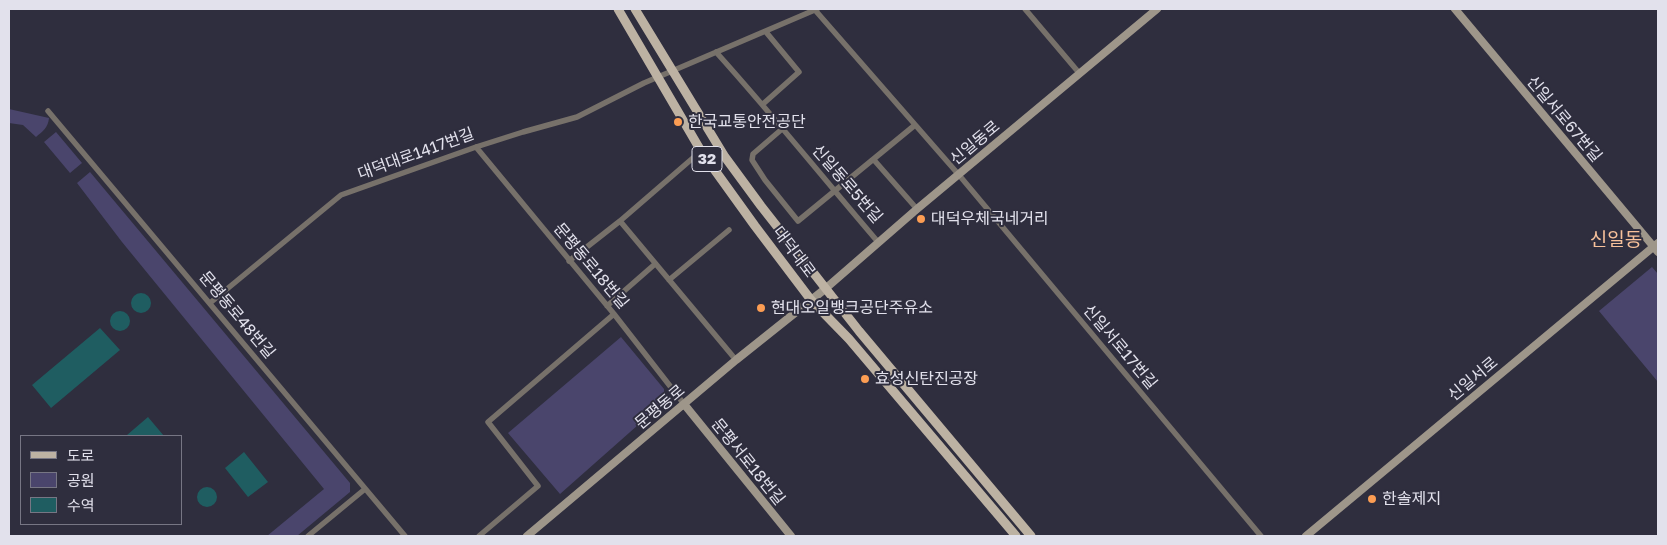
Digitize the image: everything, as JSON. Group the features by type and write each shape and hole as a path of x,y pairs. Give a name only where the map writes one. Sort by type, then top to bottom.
{"main road":[{"name":"대덕대로","path":"618,9 701,151 755,226 811,300 856,346 1016,536"},
{"name":"대덕대로","path":"635,9 725,157 825,289 1031,536"},
{"name":"신일동로","path":"811,300 1157,9"},
{"name":"신일서로67번길","path":"1454,9 1657,247"},
{"name":"신일서로","path":"1306,536 1657,247"},
{"name":"문평동로","path":"527,536 736,360 811,300"},
{"name":"문평서로18번길","path":"684,404 791,536"}],"street":[{"name":"대덕대로1417번길","path":"210,303 341,195 476,146 577,117 644,83 816,9"},
{"name":"신일서로17번길","path":"816,9 959,175 1260,536"},
{"path":"1025,9 1080,74"},
{"path":"763,104 799,72 766,32"},
{"name":"신일동로5번길","path":"716,52 763,104 878,242"},
{"name":"문평동로48번길","path":"48,111 405,536"},
{"path":"782,129 753,154 752,160 765,180 798,221 874,160 915,124"},
{"name":"문평동로18번길","path":"476,146 568,261 614,314 684,404"},
{"path":"568,261 620,221 701,151"},
{"path":"874,160 917,209"},
{"path":"620,221 736,360"},
{"path":"669,280 729,230"},
{"path":"607,306 655,264"},
{"path":"479,536 538,486 488,422 614,314"},
{"path":"308,536 365,490"}],"green space":[{"path":"9,109 49,118 48,124 36,137 23,125 9,123"},
{"path":"56,132 82,163 70,173 44,142"},
{"path":"90,172 350,483 350,492 297,536 267,536 324,489 122,242 77,183"},
{"path":"1652,267 1658,274 1658,382 1599,311"},
{"path":"621,337 664,389 664,402 560,494 508,433"}],"water":[{"path":"141,293 148,296 151,303 148,310 141,313 134,310 131,303 134,296"},
{"path":"120,311 127,314 130,321 127,328 120,331 113,328 110,321 113,314"},
{"path":"100,328 120,350 51,408 32,385"},
{"path":"148,417 163,435 127,435"},
{"path":"244,452 268,482 248,497 225,468"},
{"path":"207,487 214,490 217,497 214,504 207,507 200,504 197,497 200,490"}],"place":[{"name":"한국교통안전공단","path":"678,122"},
{"name":"대덕우체국네거리","path":"921,219"},
{"name":"현대오일뱅크공단주유소","path":"761,308"},
{"name":"효성신탄진공장","path":"865,379"},
{"name":"한솔제지","path":"1372,499"}],"district":[{"name":"신일동","path":"1616,240"}]}
